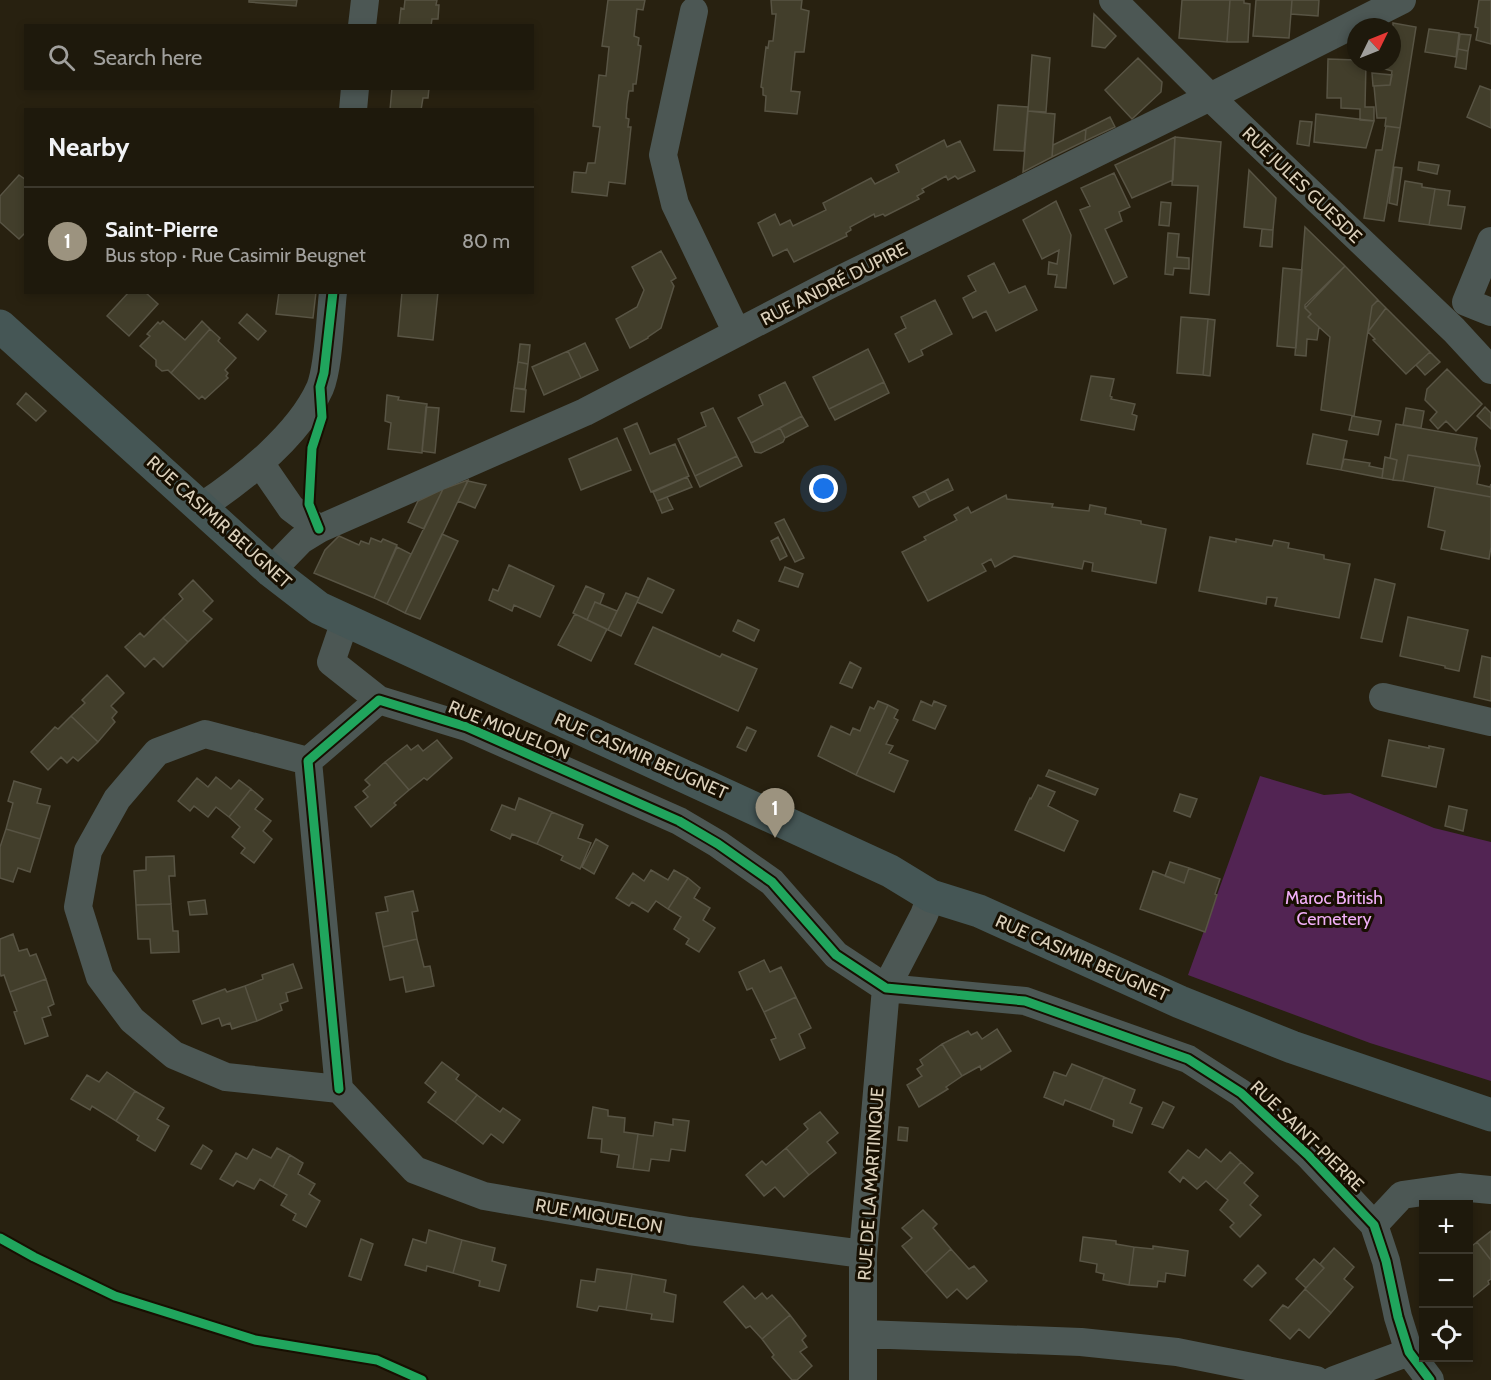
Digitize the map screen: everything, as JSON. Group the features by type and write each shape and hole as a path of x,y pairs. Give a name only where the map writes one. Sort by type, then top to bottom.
{"main road":[{"name":"RUE CASIMIR BEUGNET","path":"0,326 271,571 319,608 890,871 931,896 979,911 1180,1002 1292,1047 1491,1115"}],"street":[{"path":"362,24 364,0"},
{"name":"RUE JULES GUESDE","path":"1113,0 1210,97 1454,330 1491,370"},
{"name":"RUE ANDRÉ DUPIRE","path":"271,571 301,540 319,529 585,412 829,285 1402,0"},
{"path":"694,11 663,155 675,204 737,333"},
{"path":"353,108 355,90"},
{"path":"1479,307 1491,242"},
{"path":"201,507 227,490 260,463 298,423 320,387 324,374 333,294"},
{"path":"260,463 291,508 319,529"},
{"name":"RUE MIQUELON","path":"345,621 331,662 379,700 468,727 679,821 718,844 772,882 836,955 886,988"},
{"path":"1383,697 1491,722"},
{"path":"308,761 379,700"},
{"path":"205,734 308,761 339,1089 226,1077 174,1055 132,1020 100,977 78,908 87,850 117,799 157,752 205,734"},
{"name":"RUE DE LA MARTINIQUE","path":"863,1380 863,1254 886,988 924,915 931,896"},
{"name":"RUE SAINT-PIERRE","path":"886,988 1025,1001 1188,1059 1241,1093 1308,1155 1374,1225 1386,1260 1398,1317 1409,1352 1430,1380"},
{"name":"RUE MIQUELON","path":"339,1089 415,1170 484,1196 689,1231 863,1254"},
{"path":"1374,1225 1401,1195 1459,1187 1491,1190"},
{"path":"864,1334 1092,1343 1177,1352 1316,1380"},
{"path":"1334,1380 1409,1352"}],"green space":[{"name":"Maroc British Cemetery","path":"1260,776 1324,795 1350,793 1434,828 1491,842 1491,1081 1370,1043 1188,975"}],"building":[{"path":"249,0 297,0 296,6 249,2"},
{"path":"405,0 437,0 438,19 432,19 431,24 399,24 401,8 404,9"},
{"path":"608,0 645,0 643,10 637,9 634,36 639,38 638,45 641,46 636,84 633,84 633,91 629,91 627,104 626,118 629,119 628,127 631,127 625,184 609,182 607,196 572,192 574,172 586,173 588,163 595,163 600,127 593,126 599,75 606,76 609,47 602,46"},
{"path":"771,0 802,0 801,9 809,11 804,52 795,52 791,91 800,92 797,114 765,111 766,96 763,95 761,87 766,47 768,48 769,41 773,41 776,14 772,14"},
{"path":"1182,0 1230,0 1227,42 1179,38"},
{"path":"1230,0 1244,0 1244,3 1250,4 1248,42 1227,42"},
{"path":"1256,0 1292,0 1289,38 1253,36"},
{"path":"1292,0 1319,0 1318,16 1291,14"},
{"path":"1479,0 1491,0 1491,44 1476,40 1478,28 1475,27"},
{"path":"1094,14 1116,36 1105,48 1092,46"},
{"path":"1401,24 1416,27 1400,128 1385,126 1386,118 1377,118 1374,86 1390,85 1392,72 1401,72"},
{"path":"1429,29 1459,33 1456,57 1425,52"},
{"path":"1460,34 1471,35 1468,51 1458,49"},
{"path":"1458,49 1468,51 1466,69 1455,67"},
{"path":"1032,55 1050,58 1046,112 1028,111"},
{"path":"1138,58 1162,82 1161,92 1132,119 1105,90"},
{"path":"1328,59 1347,60 1347,72 1366,72 1365,107 1374,107 1374,121 1360,120 1360,109 1341,108 1341,98 1327,98"},
{"path":"1372,73 1392,75 1390,85 1373,86"},
{"path":"1480,86 1491,90 1491,128 1467,117"},
{"path":"392,90 429,90 428,98 423,98 421,108 390,108"},
{"path":"998,105 1028,107 1024,151 994,150"},
{"path":"1028,111 1055,114 1052,157 1023,172"},
{"path":"1316,114 1374,121 1366,148 1314,142"},
{"path":"1110,117 1115,127 1085,141 1086,129"},
{"path":"1300,121 1312,122 1309,146 1297,144"},
{"path":"1386,126 1400,128 1384,221 1364,218 1376,150 1382,150"},
{"path":"1086,129 1085,141 1052,157 1053,145"},
{"path":"1175,137 1173,180 1132,198 1115,165"},
{"path":"1175,137 1221,142 1209,295 1190,293 1198,186 1172,185"},
{"path":"944,140 947,147 960,141 975,171 958,179 955,176 948,180 946,176 922,189 924,192 917,196 919,199 885,216 883,214 875,217 874,214 850,227 851,230 846,233 847,236 794,262 787,249 773,256 758,223 775,214 780,225 790,220 793,226 826,210 823,203 871,178 875,184 899,172 896,165"},
{"path":"1419,162 1439,165 1437,174 1418,170"},
{"path":"1394,167 1402,168 1397,205 1389,203"},
{"path":"1249,170 1276,198 1273,230 1244,227"},
{"path":"1114,173 1130,207 1119,212 1122,221 1105,229 1127,277 1114,284 1080,210 1090,206 1081,188"},
{"path":"19,175 24,179 24,234 19,239 0,222 0,196"},
{"path":"1405,181 1435,189 1429,225 1399,221"},
{"path":"1435,189 1450,191 1448,205 1465,207 1461,229 1429,225"},
{"path":"1056,201 1071,235 1066,288 1055,287 1057,275 1048,274 1049,262 1057,264 1059,250 1042,259 1023,220"},
{"path":"1161,202 1171,203 1169,226 1159,225"},
{"path":"1305,227 1345,266 1305,305 1311,314 1308,317 1319,327 1317,340 1307,339 1306,356 1295,355"},
{"path":"1262,229 1273,230 1272,247 1260,246"},
{"path":"1168,233 1179,234 1177,257 1189,258 1189,269 1174,268 1173,275 1165,274"},
{"path":"661,251 676,278 671,281 674,286 661,328 630,348 616,319 637,307 644,290 632,267"},
{"path":"994,263 1009,293 1025,286 1037,310 996,331 986,311 973,318 963,298 976,291 968,276"},
{"path":"1345,266 1378,300 1372,306 1354,416 1321,410 1330,337 1308,317 1311,314 1305,308"},
{"path":"1283,268 1302,270 1296,348 1277,346"},
{"path":"127,294 147,294 158,304 129,336 107,316"},
{"path":"279,294 316,294 313,318 276,314"},
{"path":"402,294 438,294 433,340 398,336"},
{"path":"935,300 952,334 921,350 923,355 909,362 895,334 906,328 901,317"},
{"path":"1378,300 1386,308 1368,332 1372,306"},
{"path":"1386,308 1430,352 1406,374 1368,332"},
{"path":"247,314 266,331 258,340 239,323"},
{"path":"1181,317 1208,319 1203,375 1177,373"},
{"path":"1208,319 1215,320 1210,376 1203,375"},
{"path":"163,321 185,340 202,321 210,329 171,373 168,370 162,371 156,366 156,360 140,346 150,336 147,334 158,322 160,324"},
{"path":"210,329 220,338 218,341 236,358 225,370 228,378 205,399 202,396 199,399 171,373"},
{"path":"585,343 598,370 581,378 568,351"},
{"path":"520,344 530,345 528,364 518,362"},
{"path":"868,349 884,382 829,409 813,377"},
{"path":"568,351 581,378 544,395 532,367"},
{"path":"1430,352 1440,362 1425,375 1416,365"},
{"path":"518,362 528,364 525,389 514,388"},
{"path":"1447,369 1482,404 1456,431 1446,421 1438,429 1430,420 1437,412 1425,400 1427,389"},
{"path":"1091,376 1114,379 1111,399 1135,404 1132,414 1137,416 1134,430 1081,420"},
{"path":"785,382 802,416 751,443 738,418 763,405 759,395"},
{"path":"884,382 889,393 835,420 829,409"},
{"path":"514,388 526,390 524,412 511,411"},
{"path":"26,393 46,411 36,421 17,404"},
{"path":"387,395 399,397 398,400 427,404 422,453 388,449 391,423 385,421"},
{"path":"426,407 439,408 435,453 422,451"},
{"path":"1485,407 1491,413 1491,429 1477,416"},
{"path":"713,408 737,456 695,476 678,439 706,426 701,413"},
{"path":"1406,408 1424,411 1421,428 1403,425"},
{"path":"802,416 808,426 785,438 780,428"},
{"path":"1352,416 1381,421 1378,435 1349,430"},
{"path":"637,423 650,454 675,444 689,476 651,492 624,429"},
{"path":"1396,424 1477,438 1475,449 1480,466 1408,455 1403,481 1393,480 1397,460 1390,458"},
{"path":"780,428 785,438 783,442 761,453 755,452 751,443"},
{"path":"1313,434 1347,441 1341,470 1307,464"},
{"path":"617,438 631,470 581,490 569,459"},
{"path":"1408,455 1480,466 1477,484 1490,487 1491,484 1491,497 1403,481"},
{"path":"737,456 742,466 700,487 695,476"},
{"path":"1385,457 1397,460 1393,480 1382,478"},
{"path":"1344,459 1370,463 1369,466 1383,469 1382,478 1341,470"},
{"path":"687,477 692,487 657,501 653,492"},
{"path":"948,479 953,490 930,501 925,491"},
{"path":"468,480 405,613 387,604 443,489"},
{"path":"468,481 486,485 475,508 458,501"},
{"path":"1435,487 1491,497 1489,559 1441,549 1445,531 1428,527"},
{"path":"443,489 424,529 408,522 418,501"},
{"path":"925,491 930,501 919,507 913,497"},
{"path":"1006,495 1007,499 1053,504 1052,507 1089,511 1090,505 1106,508 1105,514 1166,529 1156,583 1092,571 1093,563 1084,561 1082,569 1014,556 995,567 991,559 982,564 986,571 928,601 902,552 926,540 924,537 957,520 954,515 968,507 971,513"},
{"path":"667,497 673,509 662,513 657,501"},
{"path":"784,519 804,558 795,562 775,523"},
{"path":"442,534 458,541 420,619 405,613"},
{"path":"339,536 359,545 361,541 369,544 371,538 381,542 383,539 397,545 374,598 314,573 325,550"},
{"path":"778,537 787,556 780,560 771,541"},
{"path":"1210,537 1272,546 1274,540 1289,543 1288,548 1324,555 1324,559 1350,564 1339,618 1275,606 1277,598 1267,597 1266,604 1199,591"},
{"path":"397,547 411,554 387,604 374,598"},
{"path":"509,565 554,586 540,617 514,605 512,611 489,600 493,589 498,591"},
{"path":"785,567 803,574 798,587 779,581"},
{"path":"648,578 674,590 662,613 637,602"},
{"path":"1375,579 1395,584 1382,642 1361,638"},
{"path":"193,580 213,601 203,611 212,619 188,642 163,618 183,599 179,594"},
{"path":"586,586 604,594 600,604 595,602 587,620 573,613"},
{"path":"626,593 639,598 621,636 608,630"},
{"path":"595,602 617,611 608,630 587,620"},
{"path":"575,614 607,629 591,661 558,645"},
{"path":"1408,617 1468,630 1459,671 1400,656"},
{"path":"163,618 188,642 163,667 154,658 145,667 125,647 140,633 144,637"},
{"path":"738,620 759,630 754,641 733,631"},
{"path":"653,627 720,657 722,654 757,669 738,711 635,664"},
{"path":"1482,656 1491,658 1491,701 1474,697"},
{"path":"850,662 861,668 852,688 840,683"},
{"path":"107,675 124,693 111,706 117,712 112,718 115,722 98,742 71,716 85,703 82,700"},
{"path":"878,701 888,705 856,775 818,756 831,726 850,735 853,728 860,731 870,707 874,709"},
{"path":"921,701 932,706 934,701 946,706 935,729 913,720"},
{"path":"888,705 898,710 894,718 898,720 886,744 893,746 889,753 908,761 894,792 856,775"},
{"path":"71,716 98,742 78,761 73,757 67,763 61,757 48,770 31,752 55,727 58,729"},
{"path":"747,727 756,731 746,751 737,747"},
{"path":"437,740 452,758 427,780 424,778 409,790 385,762 407,745 411,750 418,745 423,751"},
{"path":"1389,740 1444,749 1436,787 1382,776"},
{"path":"385,762 409,790 371,827 355,807 368,797 363,791 370,785 365,780"},
{"path":"1049,770 1098,789 1095,795 1046,776"},
{"path":"216,777 231,789 239,780 251,789 229,817 216,807 208,817 194,806 190,811 178,801 197,778 208,787"},
{"path":"14,781 41,789 37,803 50,806 40,839 6,829 13,803 8,801"},
{"path":"1038,785 1055,792 1048,806 1078,821 1064,851 1015,830"},
{"path":"251,789 263,799 255,809 271,821 263,831 272,839 254,863 241,853 245,848 232,837 240,827 229,817"},
{"path":"1180,794 1197,799 1190,817 1174,811"},
{"path":"519,798 552,812 537,844 512,834 510,839 491,830 502,805 515,810"},
{"path":"1449,806 1467,810 1463,831 1445,826"},
{"path":"552,812 583,825 578,838 591,843 580,869 561,860 563,856 537,844"},
{"path":"6,829 40,839 30,872 18,868 13,882 0,878 0,847"},
{"path":"596,839 608,846 594,874 582,867"},
{"path":"174,856 175,876 169,876 171,904 136,905 134,871 146,870 146,857"},
{"path":"1170,862 1189,868 1184,883 1165,876"},
{"path":"1189,868 1220,879 1205,932 1140,909 1153,871 1184,883"},
{"path":"651,870 668,880 674,870 688,878 668,909 656,901 648,912 632,902 629,906 616,898 633,873 644,881"},
{"path":"688,878 700,888 694,898 710,908 703,920 715,928 699,952 686,944 689,939 674,929 681,917 668,909"},
{"path":"413,891 418,911 412,912 417,939 383,947 376,913 388,911 385,897"},
{"path":"205,900 207,914 190,915 188,902"},
{"path":"171,904 173,931 178,931 179,952 151,953 150,939 138,939 136,905"},
{"path":"13,934 19,951 27,949 30,956 36,954 46,979 10,992 4,975 1,976 0,973 0,939"},
{"path":"417,939 424,967 430,966 434,986 406,992 403,977 390,980 383,947"},
{"path":"764,960 770,972 781,967 796,997 764,1012 752,988 747,990 739,972"},
{"path":"293,964 302,988 286,993 288,1001 280,1004 282,1010 257,1021 245,986 263,979 262,975"},
{"path":"46,979 54,1004 48,1007 51,1015 42,1018 48,1036 25,1044 10,992"},
{"path":"245,986 257,1021 232,1029 230,1023 222,1026 219,1018 202,1024 193,1001 225,989 227,992"},
{"path":"796,997 811,1028 799,1034 805,1048 780,1060 771,1040 776,1038 764,1012"},
{"path":"997,1029 1011,1051 981,1070 980,1066 962,1076 942,1044 968,1031 971,1035 977,1032 982,1039"},
{"path":"942,1044 962,1076 946,1087 948,1089 919,1107 907,1085 922,1076 917,1069 923,1065 920,1060"},
{"path":"442,1062 459,1075 456,1079 477,1095 455,1122 428,1102 436,1092 425,1083"},
{"path":"1072,1064 1104,1077 1090,1110 1065,1100 1063,1105 1044,1097 1054,1072 1066,1076"},
{"path":"107,1072 135,1091 116,1121 92,1106 90,1110 71,1099 87,1075 99,1082"},
{"path":"1104,1077 1135,1090 1130,1103 1142,1108 1132,1133 1113,1126 1114,1120 1090,1110"},
{"path":"135,1091 164,1108 157,1119 169,1126 155,1151 137,1140 139,1136 116,1121"},
{"path":"477,1095 500,1112 503,1108 520,1120 503,1143 491,1134 483,1144 455,1122"},
{"path":"1163,1102 1174,1107 1163,1128 1152,1124"},
{"path":"593,1107 608,1110 608,1116 625,1118 624,1132 638,1134 633,1169 617,1167 619,1155 601,1152 602,1139 588,1138"},
{"path":"820,1112 838,1133 827,1142 836,1153 809,1175 786,1148 808,1129 804,1124"},
{"path":"673,1119 689,1121 685,1151 671,1149 669,1161 651,1159 649,1171 633,1169 638,1134 653,1136 655,1122 673,1125"},
{"path":"899,1127 908,1128 907,1141 898,1140"},
{"path":"203,1145 212,1151 201,1169 191,1164"},
{"path":"277,1148 290,1155 273,1187 260,1179 254,1189 237,1181 233,1186 220,1179 236,1153 247,1159 253,1149 271,1158"},
{"path":"786,1148 809,1175 784,1197 775,1187 764,1196 746,1175 762,1161 766,1165"},
{"path":"1206,1149 1221,1162 1230,1152 1241,1162 1216,1190 1206,1181 1197,1189 1183,1177 1180,1182 1169,1172 1188,1150 1199,1158"},
{"path":"290,1155 303,1163 298,1174 315,1184 309,1194 320,1201 306,1227 293,1220 296,1214 281,1205 287,1195 273,1187"},
{"path":"1241,1162 1253,1173 1244,1183 1258,1196 1250,1205 1261,1215 1240,1237 1230,1227 1234,1223 1220,1210 1228,1200 1216,1190"},
{"path":"923,1210 937,1224 933,1228 951,1249 925,1273 902,1246 912,1238 902,1228"},
{"path":"429,1230 462,1240 453,1273 427,1266 426,1271 405,1265 413,1239 426,1243"},
{"path":"1491,1231 1491,1260 1477,1242"},
{"path":"1083,1237 1116,1241 1116,1244 1134,1247 1129,1285 1103,1280 1104,1274 1096,1272 1097,1264 1080,1261"},
{"path":"361,1239 373,1244 361,1280 349,1276"},
{"path":"462,1240 495,1248 492,1261 506,1265 499,1291 479,1286 480,1281 453,1273"},
{"path":"1477,1242 1491,1260 1491,1279 1488,1281 1489,1284 1473,1297 1473,1254 1473,1245"},
{"path":"1153,1246 1188,1251 1185,1276 1166,1273 1165,1282 1158,1281 1157,1287 1129,1285 1134,1247 1153,1249"},
{"path":"1334,1248 1354,1267 1344,1279 1353,1287 1331,1313 1305,1289 1324,1268 1320,1264"},
{"path":"951,1249 969,1269 974,1266 987,1281 967,1299 957,1289 947,1298 925,1273"},
{"path":"1314,1259 1324,1268 1306,1288 1296,1279"},
{"path":"1258,1265 1266,1273 1252,1287 1244,1280"},
{"path":"597,1269 632,1274 626,1310 599,1306 597,1311 577,1307 581,1280 595,1282"},
{"path":"632,1274 666,1280 664,1292 676,1295 673,1322 651,1319 652,1314 626,1310"},
{"path":"743,1286 755,1299 762,1293 767,1299 772,1295 790,1315 762,1339 750,1326 746,1328 724,1302"},
{"path":"1305,1289 1331,1313 1309,1338 1299,1329 1290,1339 1270,1320 1283,1305 1288,1308"},
{"path":"790,1315 806,1336 802,1340 807,1347 800,1352 812,1366 797,1380 792,1380 772,1357 774,1355 762,1339"}],"cycle path":[{"path":"319,529 309,504 312,448 322,417 320,387 324,373 333,294"},
{"path":"339,1089 308,761 379,700 467,727 679,821 718,844 772,882 836,955 886,988 1025,1001 1188,1059 1241,1093 1308,1155 1374,1225 1386,1261 1398,1317 1409,1352 1430,1380"},
{"path":"0,1238 115,1296 255,1340 377,1360 422,1380"}],"place":[{"name":"Saint-Pierre","path":"775,838"}]}
